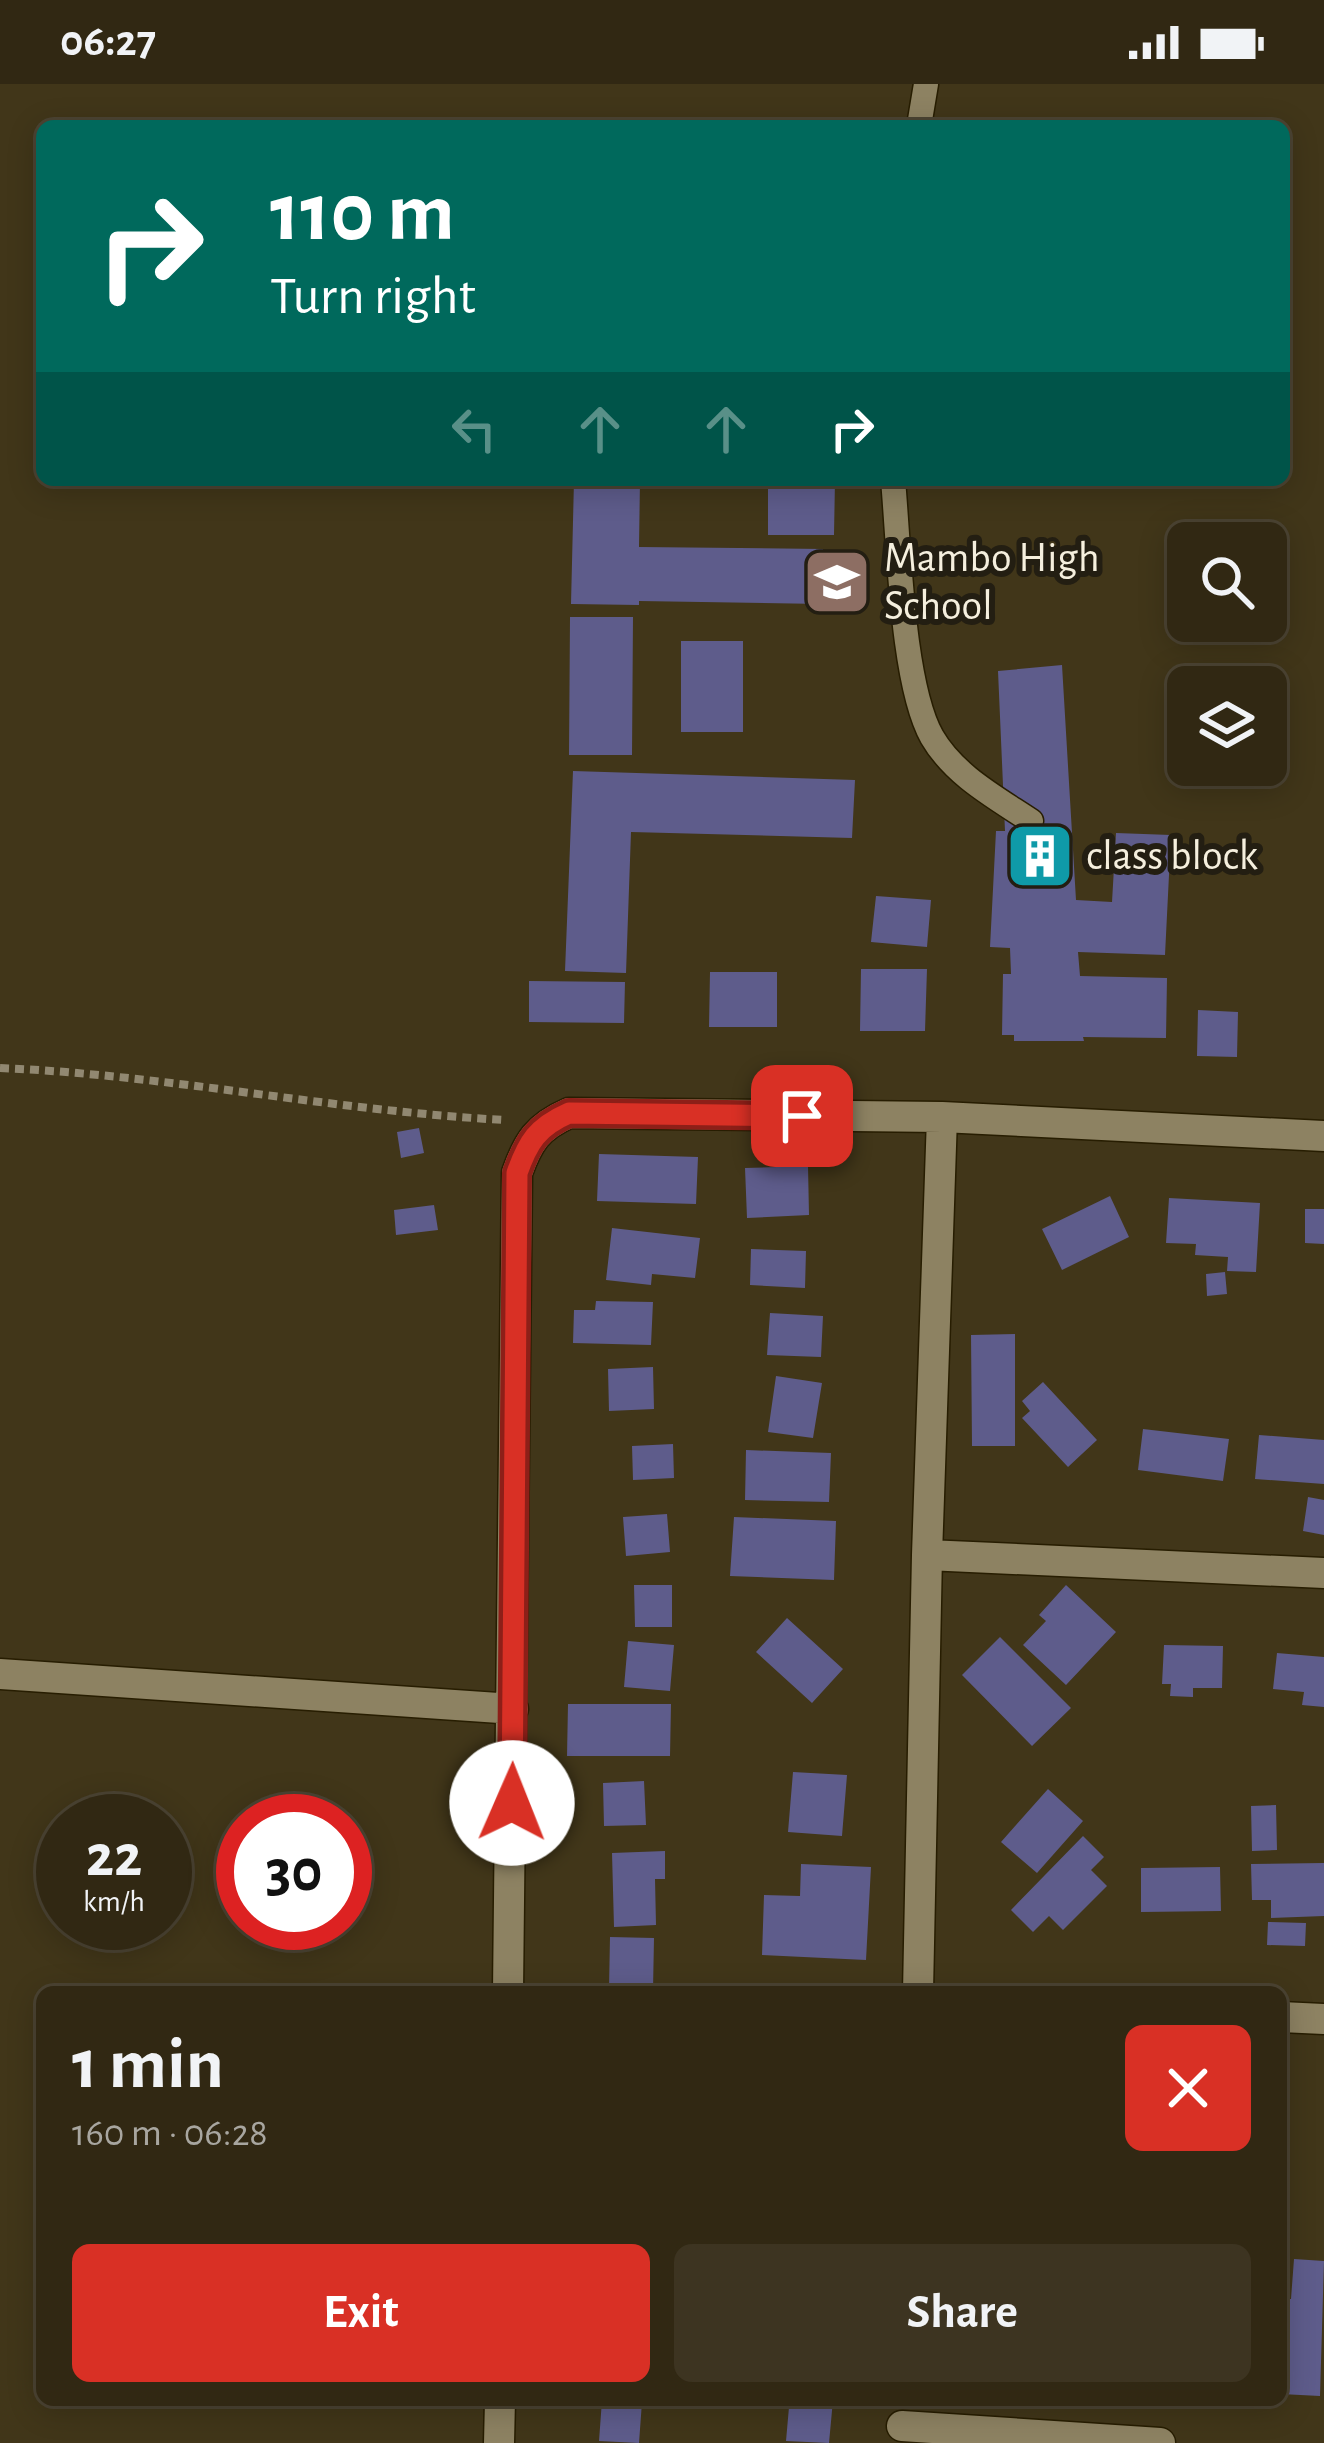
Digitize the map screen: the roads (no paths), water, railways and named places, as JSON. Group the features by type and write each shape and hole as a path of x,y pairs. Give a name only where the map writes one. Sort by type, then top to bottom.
{"street":[{"path":"508,1986 517,1173 530,1138 548,1122 569,1113 942,1117 1324,1136"},
{"path":"918,1986 942,1117"},
{"path":"927,1555 1324,1573"},
{"path":"0,1674 513,1709"},
{"path":"1287,2017 1324,2019"},
{"path":"499,2443 500,2406"},
{"path":"902,2423 1160,2443"}],"lane":[{"path":"920,120 926,84"},
{"path":"894,486 916,697 932,738 964,776 1030,820"}],"place":[{"name":"Mambo High School","path":"837,582"},
{"name":"class block","path":"1040,856"}]}
